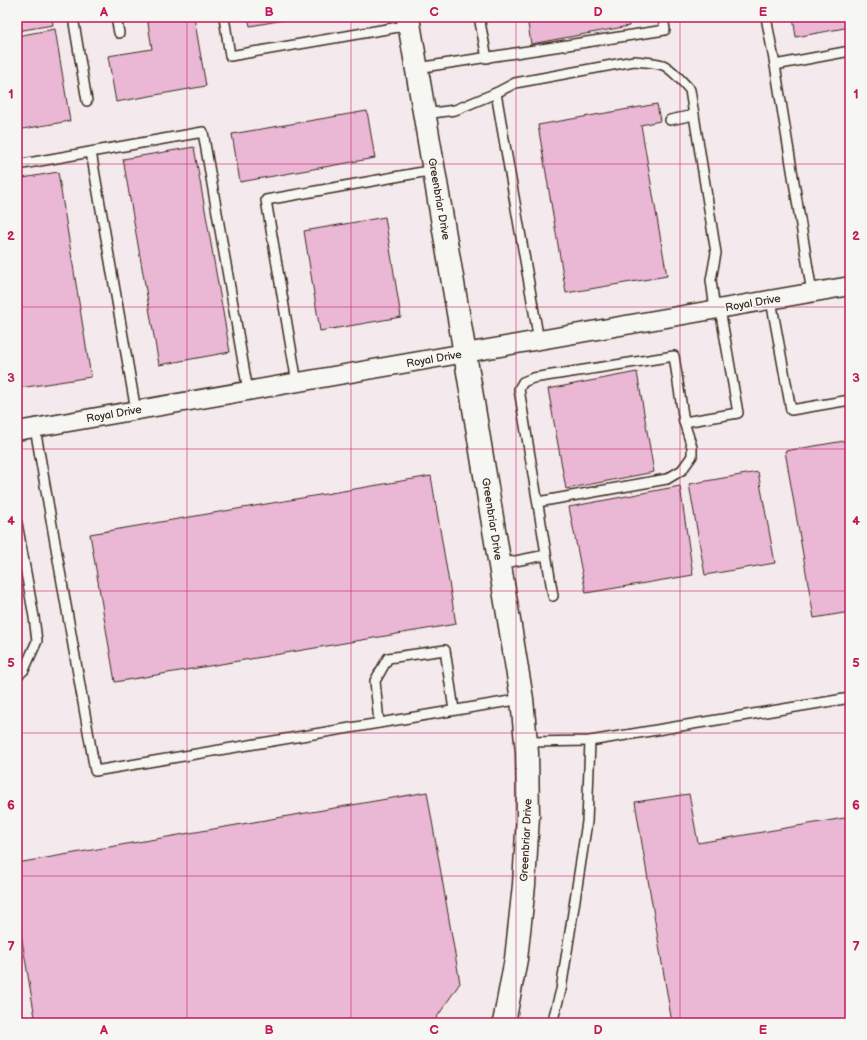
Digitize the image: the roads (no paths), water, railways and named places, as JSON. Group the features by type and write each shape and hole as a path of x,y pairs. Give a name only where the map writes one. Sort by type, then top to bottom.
{"street":[{"name":"Greenbriar Drive","path":"409,21 522,699 528,753 528,816 524,885 516,959 504,1023"},
{"name":"Royal Drive","path":"22,429 136,411 850,286"}],"lane":[{"path":"73,17 88,101"},
{"path":"116,17 119,33"},
{"path":"224,17 230,56 409,21"},
{"path":"479,17 486,58"},
{"path":"417,68 665,30 663,17"},
{"path":"766,17 812,293"},
{"path":"775,65 850,51"},
{"path":"425,114 454,110 496,93 515,83 634,61 664,65 690,90 716,253 711,280 738,413 684,422"},
{"path":"496,93 539,341"},
{"path":"670,120 694,115"},
{"path":"17,165 203,132 248,391"},
{"path":"91,152 136,411"},
{"path":"297,383 266,200 434,170"},
{"path":"772,300 790,410 850,400"},
{"path":"538,502 668,479 682,470 692,456 692,447 684,422 674,356 533,378 523,382 519,389 553,596"},
{"path":"22,429 95,771 522,699"},
{"path":"17,523 37,641 24,670 17,676"},
{"path":"500,564 546,555"},
{"path":"379,723 375,681 388,658 445,650 454,710"},
{"path":"526,742 590,741 850,698"},
{"path":"552,1023 561,990 587,822 590,741"}]}
